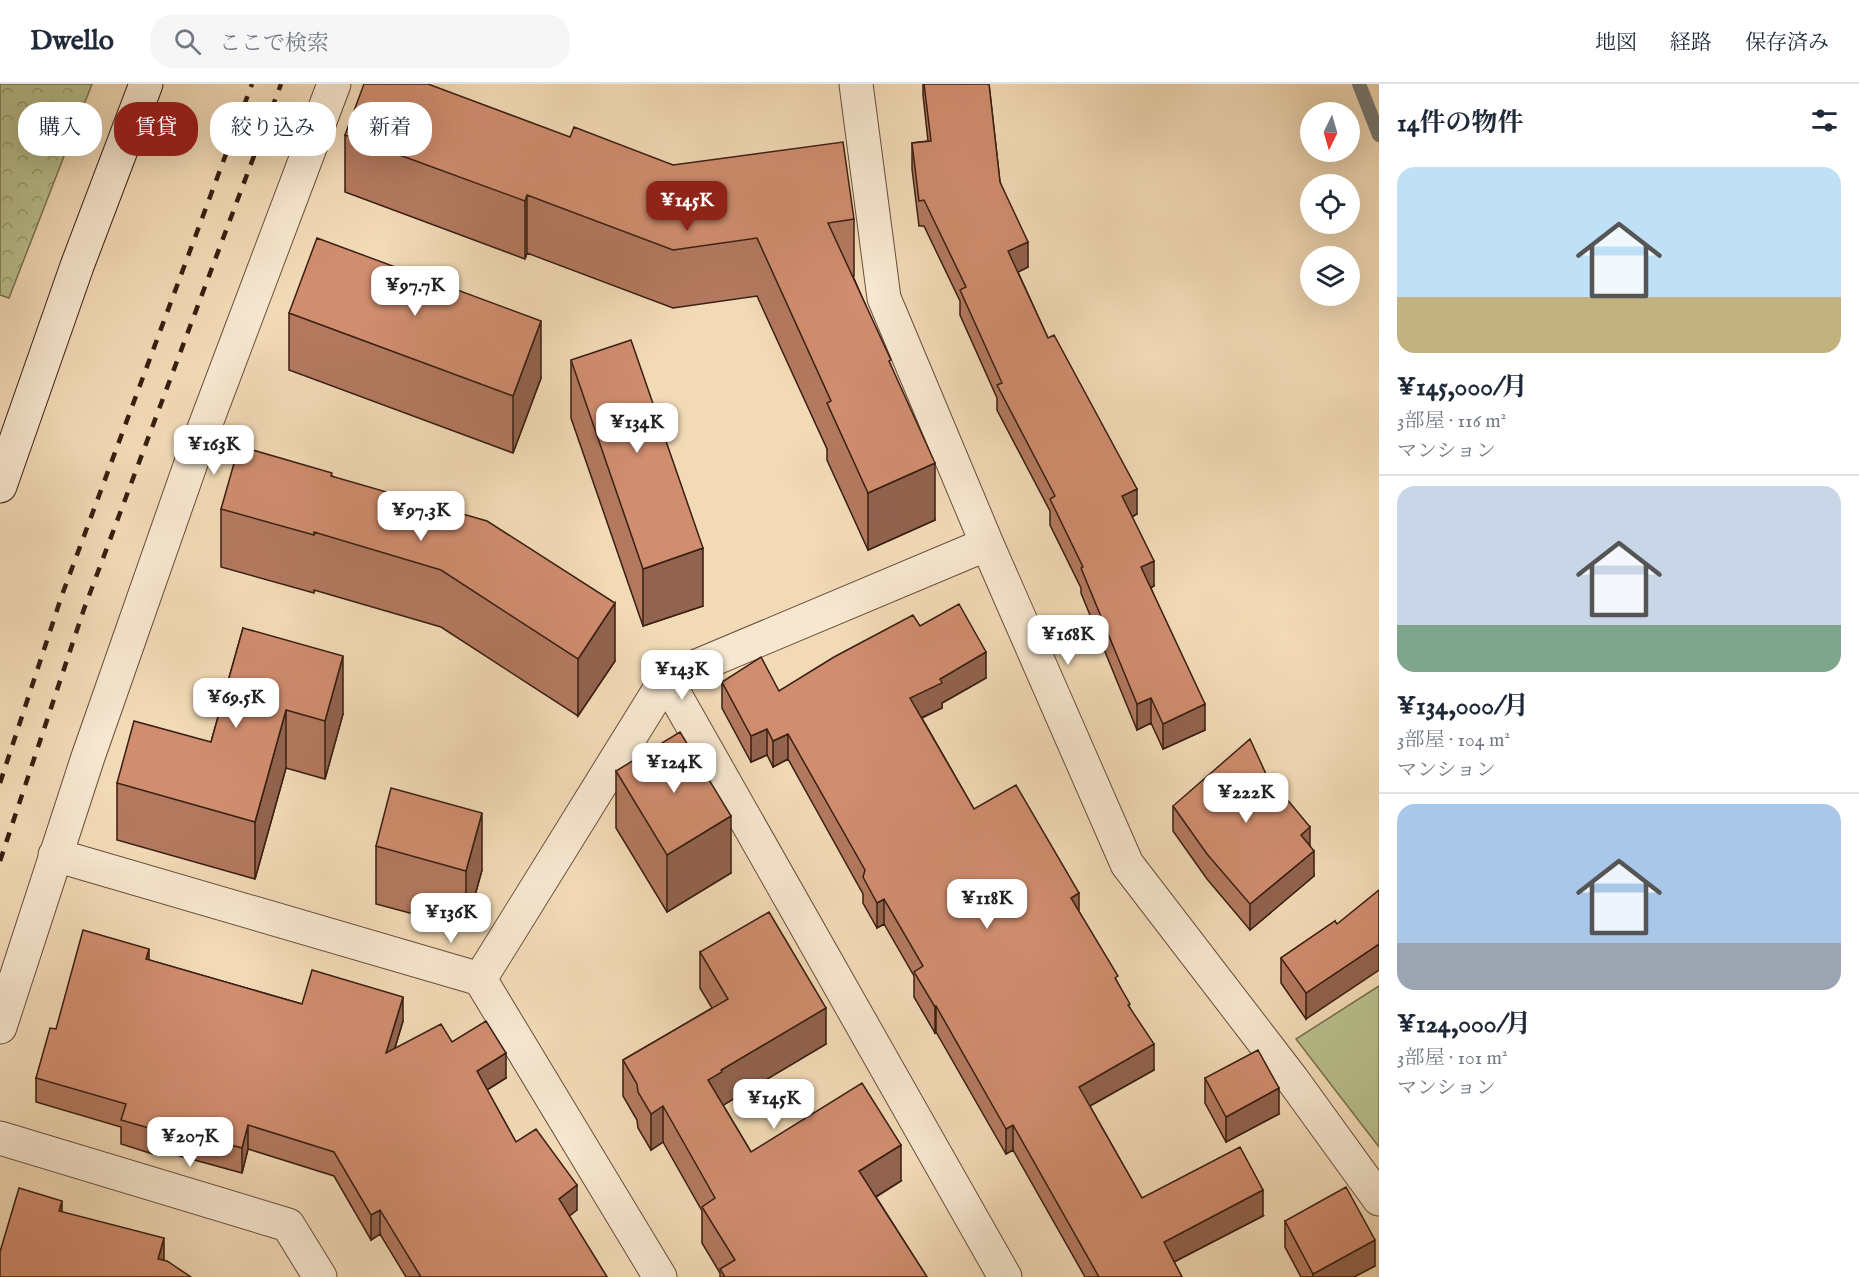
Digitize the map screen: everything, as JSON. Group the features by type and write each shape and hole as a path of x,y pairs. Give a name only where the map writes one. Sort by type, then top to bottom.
{"street":[{"path":"0,486 77,266 146,84"},
{"path":"0,1027 55,855 191,463 334,84"},
{"path":"856,84 884,298 987,544 1126,864 1292,1079 1379,1199"},
{"path":"480,979 666,679 987,544"},
{"path":"666,679 1005,1277"},
{"path":"55,855 480,979 660,1277"},
{"path":"0,1138 288,1225 320,1277"}],"green space":[{"path":"0,84 92,84 85,102 18,102 18,156 64,156 9,298 0,295"},
{"path":"1379,986 1379,1147 1296,1039"}],"building":[{"path":"364,84 428,84 570,137 574,127 673,165 843,142 854,219 828,223 935,463 868,493 827,403 831,401 757,238 673,250 527,195 525,201 402,156 432,156 432,102 357,102"},
{"path":"924,84 989,84 1000,182 1028,242 1008,251 1048,338 1054,335 1137,489 1122,496 1154,561 1141,567 1205,704 1163,724 1151,698 1137,704 1081,568 1083,567 1050,499 1055,496 997,385 1002,383 960,290 966,287 924,200 919,201 912,143 931,141"},
{"path":"317,238 541,321 513,396 289,313"},
{"path":"631,340 703,548 643,569 571,360"},
{"path":"239,446 332,473 331,476 487,521 615,603 578,659 441,570 314,532 314,535 221,509"},
{"path":"959,604 986,652 940,679 942,683 910,698 974,809 1016,785 1079,893 1071,898 1118,976 1115,978 1130,1004 1128,1005 1154,1044 1079,1087 1142,1198 1240,1147 1263,1190 1164,1242 1182,1277 1099,1277 1013,1125 1006,1129 914,972 923,966 884,899 877,903 863,877 865,870 788,734 773,741 767,729 751,736 722,682 761,657 779,691 834,657 913,615 920,626"},
{"path":"243,628 343,656 325,721 286,710 255,822 117,783 134,721 211,742"},
{"path":"680,732 731,816 667,855 616,771"},
{"path":"1250,739 1266,774 1310,827 1301,835 1314,851 1250,904 1207,854 1173,806"},
{"path":"391,788 482,813 466,871 376,846"},
{"path":"1379,890 1379,944 1306,993 1281,958 1335,921 1337,924"},
{"path":"769,912 826,1008 708,1080 751,1152 862,1083 901,1145 859,1171 927,1277 725,1277 720,1269 735,1260 702,1207 715,1198 663,1106 651,1114 623,1060 728,999 700,952"},
{"path":"83,930 149,949 146,959 302,1004 312,970 403,997 386,1053 441,1024 452,1042 486,1021 506,1053 477,1071 516,1142 536,1129 577,1185 559,1199 607,1277 421,1277 380,1210 371,1215 334,1152 248,1125 242,1148 158,1125 156,1130 121,1120 126,1104 36,1078 50,1028 56,1029"},
{"path":"1258,1050 1279,1088 1226,1117 1205,1078"},
{"path":"1346,1187 1375,1240 1313,1274 1285,1221"},
{"path":"19,1188 62,1201 59,1211 164,1238 158,1259 167,1261 191,1277 0,1277 0,1252"}],"waterway":[{"path":"1359,84 1379,135"}],"railway":[{"path":"0,783 62,595 252,84"},
{"path":"0,861 84,609 281,84"}]}
